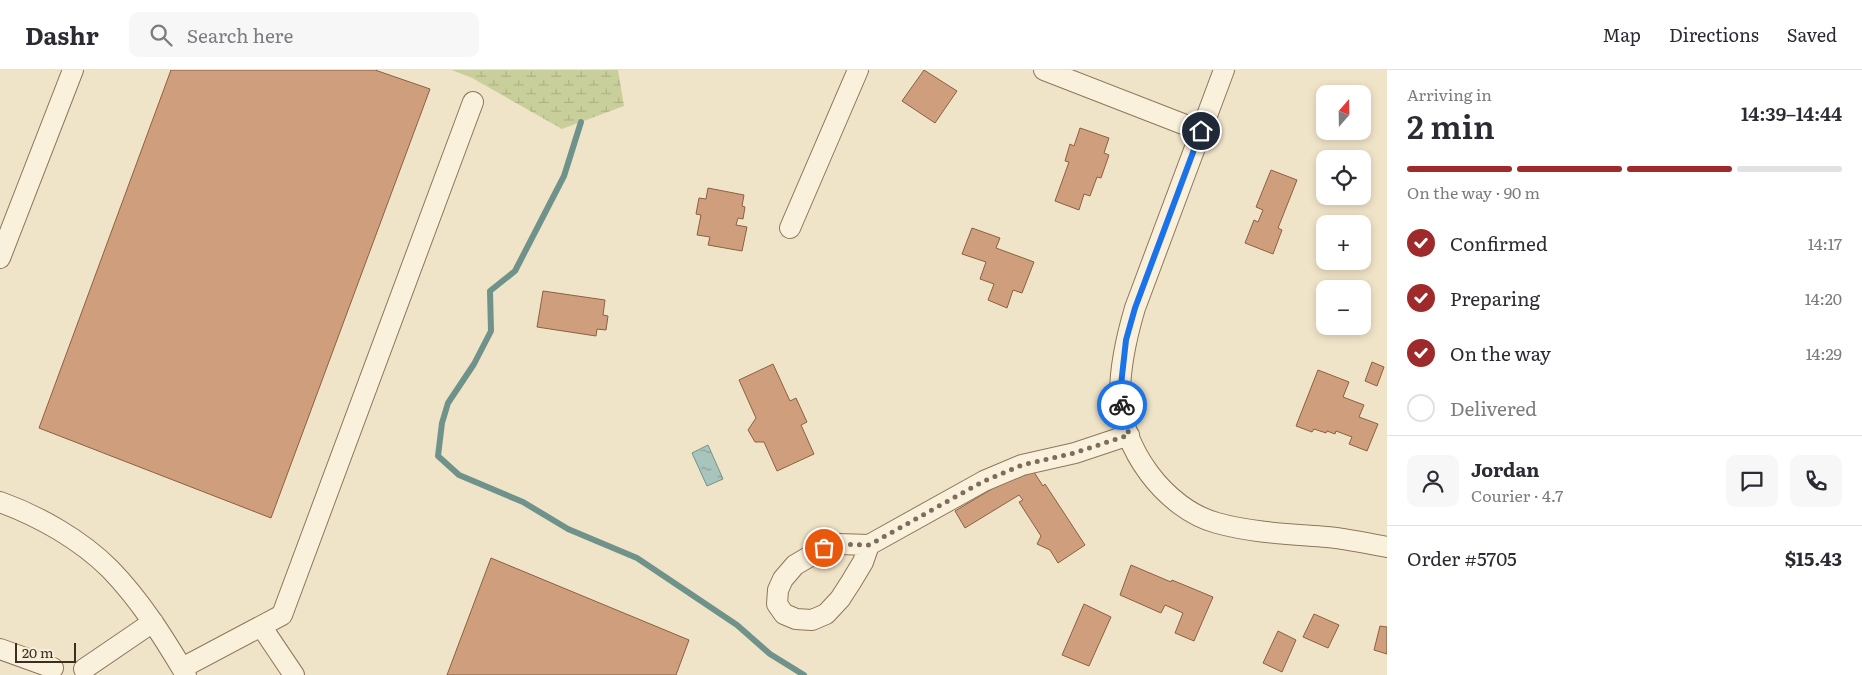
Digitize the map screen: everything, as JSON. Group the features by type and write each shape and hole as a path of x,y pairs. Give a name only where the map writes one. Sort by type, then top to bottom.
{"street":[{"path":"0,258 73,70"},
{"path":"790,228 858,70"},
{"path":"1044,70 1201,131"},
{"path":"1224,70 1135,308 1126,340 1120,394 1129,435 1139,458 1155,481 1175,500 1216,523 1266,533 1329,538 1387,547"},
{"path":"0,502 16,508 59,531 91,552 109,568 126,586 153,622 184,672 282,615 473,102"},
{"path":"869,545 863,562 851,582 840,599 826,614 812,620 796,619 784,614 777,604 778,590 783,579 795,565 824,548 839,544 869,545 999,474 1022,465 1074,453 1129,435"},
{"path":"0,649 49,672 69,664 87,672 153,622"},
{"path":"261,626 294,675"}],"green space":[{"path":"452,70 618,70 624,106 562,129 472,78"}],"water":[{"path":"708,445 723,479 707,486 692,453"}],"building":[{"path":"171,70 375,70 430,89 271,518 39,428"},
{"path":"924,70 957,91 935,123 902,101"},
{"path":"1080,128 1109,138 1104,153 1109,155 1101,178 1097,177 1090,196 1084,194 1079,210 1055,201 1069,162 1065,161 1070,144 1074,146"},
{"path":"1271,170 1297,180 1278,228 1282,230 1273,254 1245,243 1254,220 1258,222 1263,210 1256,207"},
{"path":"708,188 744,195 742,206 745,207 743,219 738,218 736,225 747,227 742,251 708,245 710,237 697,235 701,215 696,214 699,198 706,199"},
{"path":"972,228 1000,238 996,248 1034,262 1022,293 1013,290 1007,308 988,300 994,284 980,279 986,262 962,254"},
{"path":"543,291 605,300 603,315 608,316 606,330 597,329 596,336 537,327"},
{"path":"1372,362 1384,367 1377,386 1365,381"},
{"path":"773,364 790,401 796,398 807,422 801,425 814,454 777,471 764,442 755,442 748,430 756,418 739,380"},
{"path":"1318,370 1349,382 1343,397 1364,405 1359,417 1378,424 1367,451 1349,444 1352,437 1336,431 1335,434 1314,429 1312,432 1296,426"},
{"path":"1030,466 1043,486 1045,484 1085,545 1058,563 1050,550 1037,544 1041,536 1019,502 1023,500 1019,495 965,528 955,511"},
{"path":"491,558 689,640 676,675 447,675"},
{"path":"1131,565 1213,597 1194,641 1175,633 1183,613 1165,605 1161,613 1120,595"},
{"path":"1084,604 1111,617 1089,666 1062,655"},
{"path":"1314,614 1339,625 1328,648 1303,637"},
{"path":"1380,626 1387,627 1387,654 1374,650"},
{"path":"1278,631 1296,640 1282,672 1263,663"}],"waterway":[{"path":"581,122 564,176 515,271 490,291 491,331 474,364 448,403 442,423 438,456 459,475 523,502 568,529 637,558 737,625 770,654 804,675"}],"way so far":[{"path":"824,548 839,544 869,545 984,481 1022,465 1074,453 1129,435 1122,405"}],"route":[{"path":"1122,405 1120,394 1126,340 1135,308 1201,131"}]}
